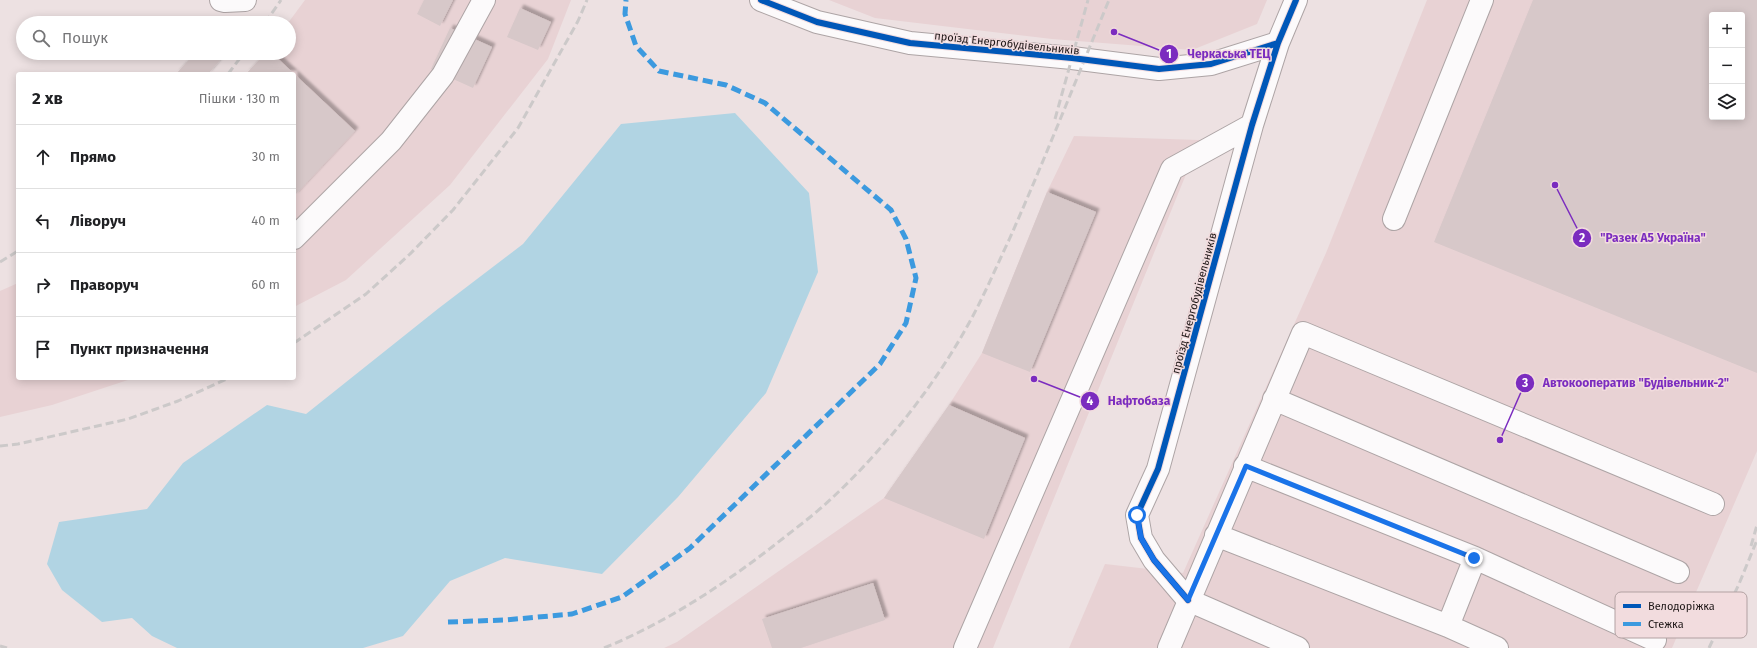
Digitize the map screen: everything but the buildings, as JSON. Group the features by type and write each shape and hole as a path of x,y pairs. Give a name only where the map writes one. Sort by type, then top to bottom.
{"street":[{"path":"221,0 246,0"},
{"path":"296,236 395,135 443,75 484,0"},
{"name":"проїзд Енергобудівельників","path":"761,0 817,22 910,44 1072,58 1159,69 1211,64 1278,43"},
{"name":"проїзд Енергобудівельників","path":"1188,600 1154,560 1141,538 1137,515 1158,469 1252,125 1278,43 1296,0"},
{"path":"1394,219 1482,0"},
{"path":"965,648 1172,169 1252,125"},
{"path":"1169,648 1216,534 1303,333 1713,504"},
{"path":"1274,399 1678,572"},
{"path":"1246,466 1474,558 1615,622"},
{"path":"1216,534 1448,626 1497,648"},
{"path":"1448,626 1474,558"},
{"path":"1188,600 1298,648"},
{"path":"1651,638 1655,640"}],"shaded area":[{"path":"305,0 571,0 548,59 450,185 346,280 296,306 296,72 248,72 259,60 296,60 296,16 293,16"},
{"path":"829,0 1267,0 1257,24 1192,50 1052,39 875,18"},
{"path":"1427,0 1757,0 1757,451 1696,592 1615,592 1615,638 1676,638 1672,648 1069,648 1105,564 1183,573 1326,253"},
{"path":"1074,136 1200,140 993,648 664,648 677,642 884,498 949,405 982,353 1047,192"},
{"path":"16,284 16,380 128,380 52,405 0,417 0,291"}],"water":[{"path":"735,113 809,193 818,272 766,393 678,497 602,574 505,558 450,581 403,636 363,648 177,648 152,636 132,618 102,622 62,590 47,564 59,522 147,509 183,463 267,405 306,414 439,308 523,244 621,124"}],"railway":[{"path":"270,16 281,0"},
{"path":"296,342 366,294 410,254 453,210 518,128 578,21 587,0"},
{"path":"1055,119 1088,0"},
{"path":"604,648 670,616 712,590 772,547 817,511 853,478 914,407 950,355 966,329 984,294 1035,180 1109,0"},
{"path":"230,72 239,60"},
{"path":"0,262 16,252"},
{"path":"0,446 18,444 128,419 178,401 225,380"},
{"path":"1751,546 1757,525"},
{"path":"1735,592 1757,540"},
{"path":"1709,648 1714,638"},
{"path":"0,646 7,648"}],"marked path":[{"path":"448,622 505,620 572,614 622,597 690,548 880,364 906,323 916,278 906,239 891,210 765,103 726,85 659,71 636,46 625,14 626,0"}],"cycle path":[{"path":"761,0 817,22 910,43 1072,58 1159,69 1211,64 1278,43"},
{"path":"1188,600 1154,560 1141,538 1137,515 1158,469 1252,125 1278,43 1296,0"}],"place":[{"name":"Черкаська ТЕЦ","path":"1114,32"},
{"name":"\"Разек А5 Україна\"","path":"1555,185"},
{"name":"Нафтобаза","path":"1034,379"},
{"name":"Автокооператив \"Будівельник-2\"","path":"1500,440"}],"route":[{"path":"1137,515 1141,538 1154,560 1188,600 1246,466 1474,558"}]}
